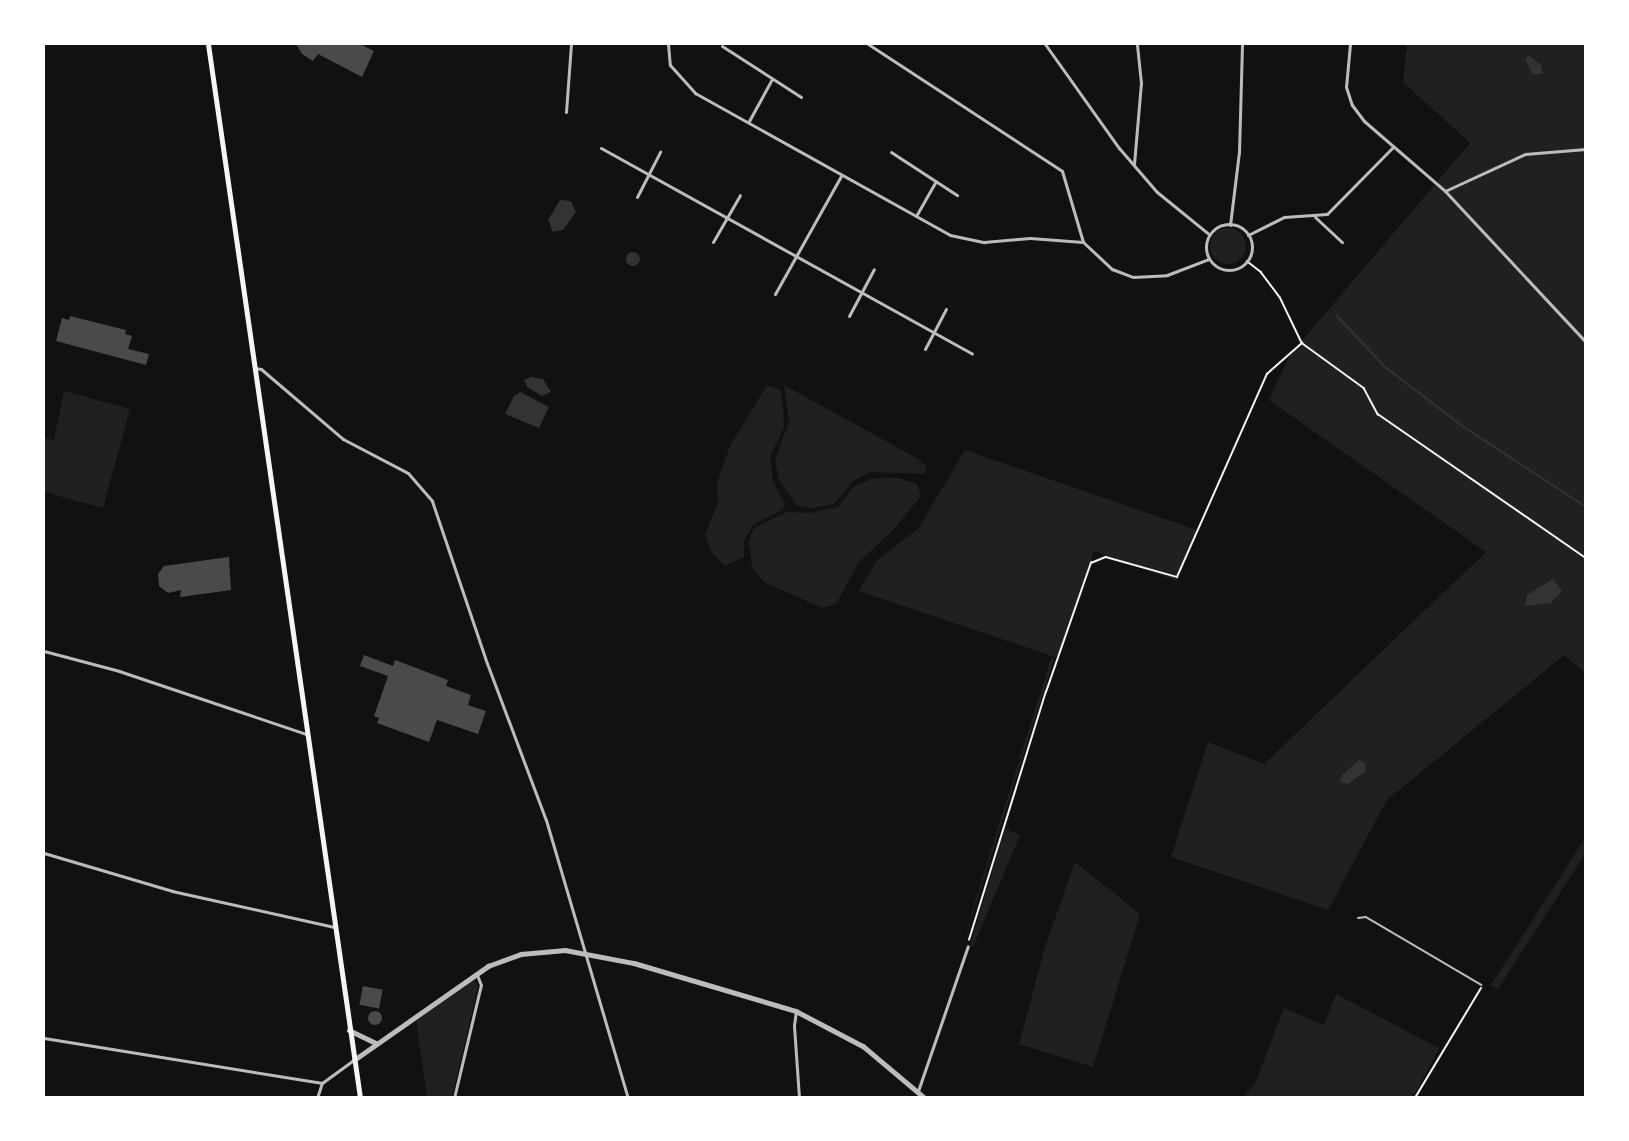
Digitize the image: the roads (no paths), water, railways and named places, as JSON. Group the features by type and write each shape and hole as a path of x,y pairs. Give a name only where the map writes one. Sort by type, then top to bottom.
{"main road":[{"path":"208,44 360,1098"}],"street":[{"path":"566,112 571,44"},
{"path":"668,44 670,65 683,84 841,176 916,216 968,240 1030,238 1083,242"},
{"path":"868,44 1062,171 1083,242 1112,269 1133,277 1167,275 1209,259"},
{"path":"874,48 877,44"},
{"path":"1045,44 1134,165 1157,192 1210,235"},
{"path":"1134,165 1141,83 1137,44"},
{"path":"1230,225 1239,152 1242,44"},
{"path":"1350,44 1346,87 1352,105 1393,147 1444,191 1586,342"},
{"path":"722,46 801,97"},
{"path":"749,121 772,79"},
{"path":"1248,236 1284,217 1316,217 1340,205 1393,147"},
{"path":"601,148 972,354"},
{"path":"1444,191 1525,154 1586,148"},
{"path":"891,152 957,195"},
{"path":"637,197 660,153"},
{"path":"775,294 841,176"},
{"path":"916,216 936,181"},
{"path":"713,242 740,195"},
{"path":"1316,217 1342,242"},
{"path":"1230,225 1248,236 1251,250 1247,261 1228,270 1209,259 1206,249 1210,235 1218,227 1230,225"},
{"path":"849,316 874,269"},
{"path":"925,350 946,309"},
{"path":"253,368 261,369 344,439 408,473 428,494 484,658 546,819 628,1098"},
{"path":"44,651 118,671 306,734"},
{"path":"44,853 172,891 334,927"},
{"path":"918,1091 968,946"},
{"path":"317,1098 322,1083 476,973 521,954 584,951 747,993 796,1011 863,1046 925,1098"},
{"path":"454,1098 481,986 476,973"},
{"path":"796,1011 799,1098"},
{"path":"349,1030 376,1043"},
{"path":"44,1038 322,1083"}],"lane":[{"path":"1358,918 1366,917 1482,986"}],"waterway":[{"path":"1337,316 1385,367 1461,425 1586,507"}]}
